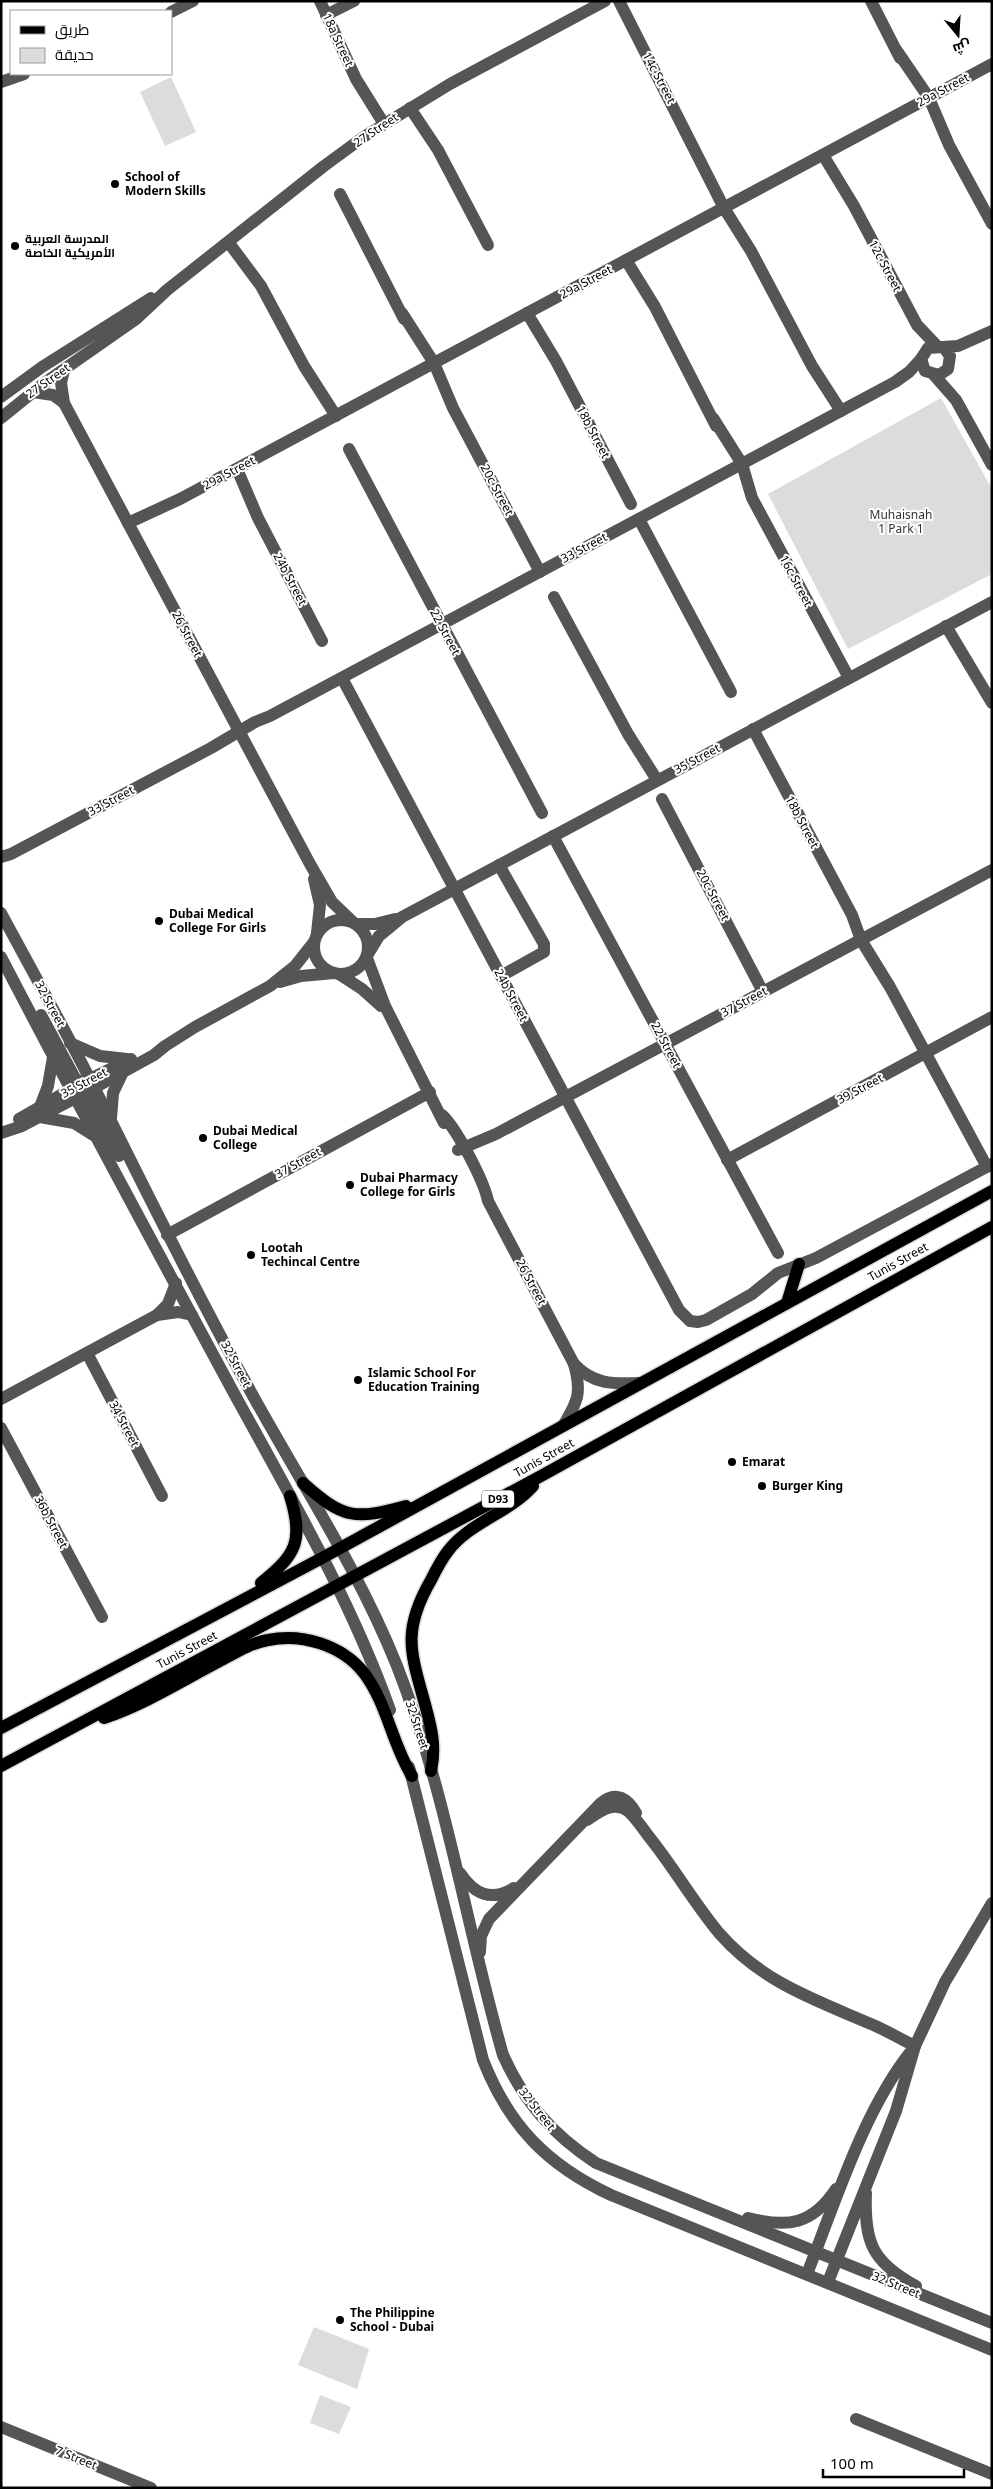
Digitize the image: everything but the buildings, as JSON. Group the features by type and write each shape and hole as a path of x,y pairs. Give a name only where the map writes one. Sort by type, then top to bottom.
{"main road":[{"name":"Tunis Street","path":"1,1728 322,1558 992,1192"},
{"name":"Tunis Street","path":"1,1766 541,1476 992,1227"},
{"path":"787,1303 799,1264"},
{"path":"431,1771 433,1738 412,1656 410,1640 416,1608 442,1561 456,1542 475,1526 523,1495 541,1476"},
{"path":"303,1483 330,1506 348,1513 372,1515 425,1501"},
{"path":"240,1600 280,1568 292,1554 298,1526 290,1496"},
{"path":"78,1725 129,1709 255,1643 280,1638 305,1639 338,1651 364,1673 376,1692 398,1750 412,1776"}],"street":[{"path":"171,8 192,1"},
{"name":"18a Street","path":"320,1 380,127"},
{"path":"326,15 354,1"},
{"name":"27 Street","path":"1,397 42,367 167,290 233,240 324,166 380,127 414,105 605,1"},
{"name":"14c Street","path":"618,1 837,413"},
{"path":"871,1 992,224"},
{"name":"29a Street","path":"130,527 992,64"},
{"path":"1,82 21,75"},
{"path":"414,105 488,245"},
{"name":"12c Street","path":"827,152 917,325 940,347"},
{"name":"20c Street","path":"340,194 540,572"},
{"path":"233,240 261,286 332,418"},
{"name":"16c Street","path":"630,258 849,678"},
{"name":"27 Street","path":"1,418 33,392 136,319 167,290"},
{"name":"18b Street","path":"531,311 631,504"},
{"name":"12c Street","path":"917,325 921,356"},
{"path":"992,331 964,344 928,348 921,356 922,367 956,400 992,465"},
{"path":"931,374 939,375 977,339"},
{"path":"940,347 949,364 956,400"},
{"name":"33 Street","path":"899,380 921,356"},
{"name":"26 Street","path":"64,370 60,383 64,403 310,864 332,902 355,923"},
{"name":"33 Street","path":"1,865 6,856 211,748 220,746 240,733 261,724 270,716 899,380 931,374"},
{"path":"33,392 53,395 64,403"},
{"name":"22 Street","path":"349,449 542,813"},
{"name":"24b Street","path":"233,471 322,641"},
{"path":"639,519 731,692"},
{"path":"554,597 654,782"},
{"name":"35 Street","path":"368,956 379,936 402,917 992,602"},
{"path":"950,624 992,703"},
{"name":"24b Street","path":"342,678 681,1313 694,1322 706,1320 752,1294 778,1273"},
{"name":"18b Street","path":"753,729 925,1053 989,1166"},
{"name":"20c Street","path":"662,799 763,992"},
{"name":"22 Street","path":"553,836 778,1253"},
{"name":"26 Street","path":"310,864 320,906 316,938"},
{"path":"500,864 544,944 544,952 501,976"},
{"name":"37 Street","path":"462,1152 486,1144 496,1134 992,870"},
{"name":"32 Street","path":"1,913 70,1042 96,1138 176,1283 348,1607 376,1674 412,1776 483,2060 498,2095 523,2132 554,2162 591,2186 992,2350"},
{"name":"35 Street","path":"355,923 375,924 402,917"},
{"path":"337,920 355,923 367,937 368,956 355,971 336,974 326,970 316,958 316,938 329,922 337,920"},
{"name":"35 Street","path":"5,1131 18,1119 40,1112 130,1059 165,1046 270,986 295,966 316,938"},
{"name":"26 Street","path":"368,956 377,989 391,1018 442,1115 452,1127 479,1190 488,1201 574,1364 582,1372 599,1382 640,1384"},
{"name":"32 Street","path":"1,957 53,1057 110,1121 148,1199 247,1385 356,1575 396,1665 431,1771 503,2054 525,2098 540,2117 563,2140 596,2163 992,2323"},
{"name":"26 Street","path":"336,974 372,997 391,1018"},
{"name":"35 Street","path":"270,986 301,976 336,974"},
{"path":"24,1001 38,1012 135,1187 148,1199"},
{"name":"39 Street","path":"728,1160 992,1017"},
{"path":"70,1042 100,1056 130,1059"},
{"name":"35 Street","path":"82,1089 123,1072 154,1055 165,1046"},
{"path":"53,1057 48,1086 40,1112 84,1127 96,1138"},
{"path":"110,1121 113,1093 123,1072"},
{"name":"37 Street","path":"167,1235 430,1092"},
{"path":"778,1273 816,1258 989,1166"},
{"path":"778,1273 794,1278"},
{"path":"1,1399 156,1315 172,1298 176,1283"},
{"path":"156,1315 178,1312 192,1315"},
{"name":"34 Street","path":"87,1353 162,1496"},
{"name":"26 Street","path":"563,1426 577,1400 579,1392 574,1364"},
{"name":"36b Street","path":"1,1428 102,1617"},
{"path":"481,1966 480,1946 484,1927 495,1912 587,1820 608,1807 623,1808 632,1814 707,1918 726,1940 753,1965 798,1994 917,2042"},
{"path":"455,1865 470,1887 486,1896 503,1894 524,1882"},
{"path":"828,2282 866,2182 901,2098 917,2042 945,1982 992,1903"},
{"path":"807,2274 847,2172 887,2085 917,2042"},
{"path":"704,2208 768,2224 782,2225 796,2222 820,2209 847,2172"},
{"path":"866,2182 866,2230 878,2258 901,2278 973,2316"},
{"path":"856,2419 992,2474"},
{"name":"7 Street","path":"1,2427 151,2488"}],"green space":[{"path":"171,77 196,132 165,146 140,92"},
{"name":"Muhaisnah 1 Park 1","path":"941,398 992,489 992,574 848,649 768,494"},
{"path":"314,2327 369,2349 357,2389 298,2365"},
{"path":"320,2395 351,2407 339,2434 310,2423"}],"place":[{"name":"School of Modern Skills","path":"115,184"},
{"name":"المدرسة العربية الأمريكية الخاصة","path":"15,246"},
{"name":"Dubai Medical College For Girls","path":"159,921"},
{"name":"Dubai Medical College","path":"203,1138"},
{"name":"Dubai Pharmacy College for Girls","path":"350,1185"},
{"name":"Lootah Techincal Centre","path":"251,1255"},
{"name":"Islamic School For Education Training","path":"358,1380"},
{"name":"Emarat","path":"732,1462"},
{"name":"Burger King","path":"762,1486"},
{"name":"The Philippine School - Dubai","path":"340,2320"}]}
